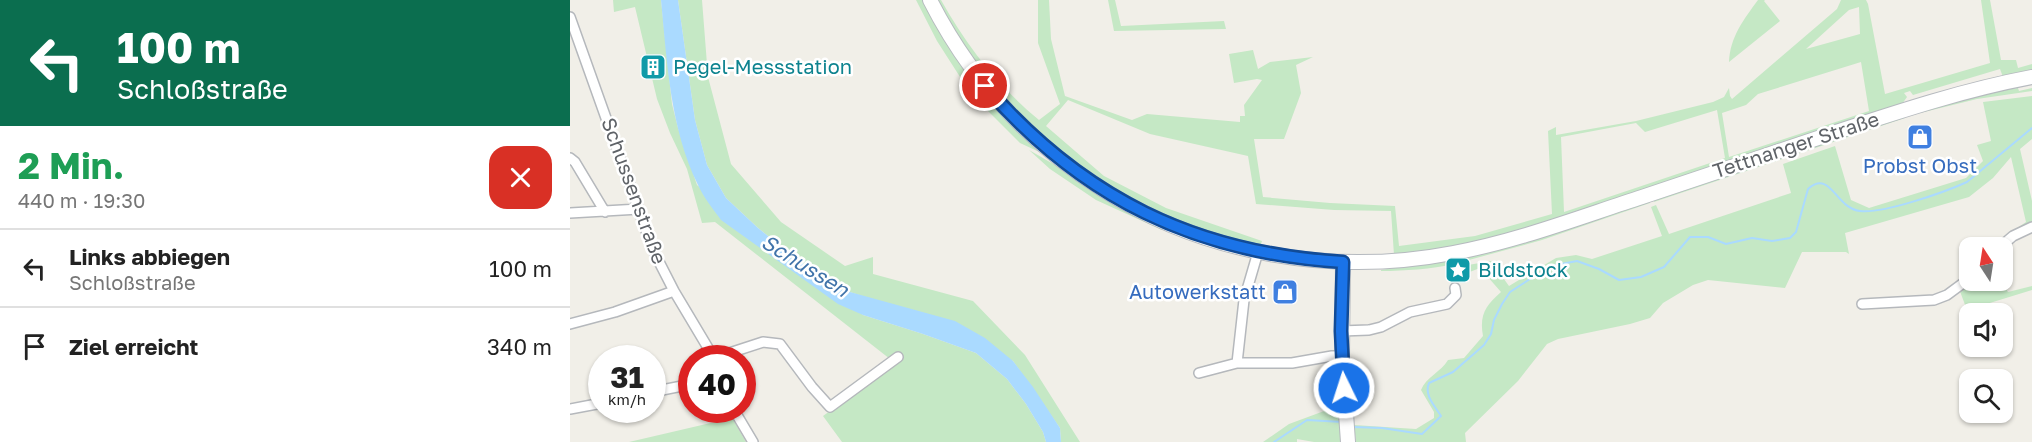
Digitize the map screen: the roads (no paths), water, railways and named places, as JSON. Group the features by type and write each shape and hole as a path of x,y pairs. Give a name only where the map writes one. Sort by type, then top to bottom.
{"main road":[{"name":"Tettnanger Straße","path":"930,0 955,47 1007,112 1042,145 1078,174 1152,217 1194,235 1258,252 1326,261 1378,262 1449,254 1518,237 1922,104 1976,88 2032,77"},
{"path":"1326,261 1342,289"},
{"path":"1343,262 1341,331 1347,431"}],"street":[{"name":"Schussenstraße","path":"570,17 653,250 706,345"},
{"path":"570,158 575,162 605,212"},
{"path":"570,213 639,209"},
{"path":"2012,237 2032,227"},
{"path":"1237,363 1244,300 1258,252"},
{"path":"1862,304 1934,300 1947,295 1959,286"},
{"path":"1341,331 1381,327 1410,312 1447,304 1456,295 1455,288"},
{"path":"570,324 615,312 674,291"},
{"path":"754,345 763,342 780,344 830,407 898,357"},
{"path":"1199,374 1237,363 1292,363 1342,356"},
{"path":"570,409 588,406"},
{"path":"742,423 753,442"}],"water":[{"name":"Schussen","path":"661,0 678,0 695,120 707,165 726,198 758,228 806,266 850,292 955,321 985,338 1013,361 1033,387 1060,428 1061,442 1046,442 1043,432 1026,404 1007,379 976,353 863,315 838,304 721,220 700,190 681,141 671,94"}],"waterway":[{"path":"1353,427 1382,428 1422,434 1441,416 1429,396 1429,383 1453,372 1484,345 1491,334 1494,320 1510,292 1556,265 1577,261 1619,280 1641,277 1664,267 1690,237 1708,237 1726,244 1752,238 1772,241 1790,238 1796,232 1808,189 1816,184 1828,186 1845,203 1860,211 1898,206 1967,182 2032,128"},
{"path":"1274,442 1307,420 1342,422"}],"place":[{"name":"Pegel-Messstation","path":"653,67"},
{"name":"Probst Obst","path":"1920,137"},
{"name":"Bildstock","path":"1458,270"},
{"name":"Autowerkstatt","path":"1285,292"}]}
